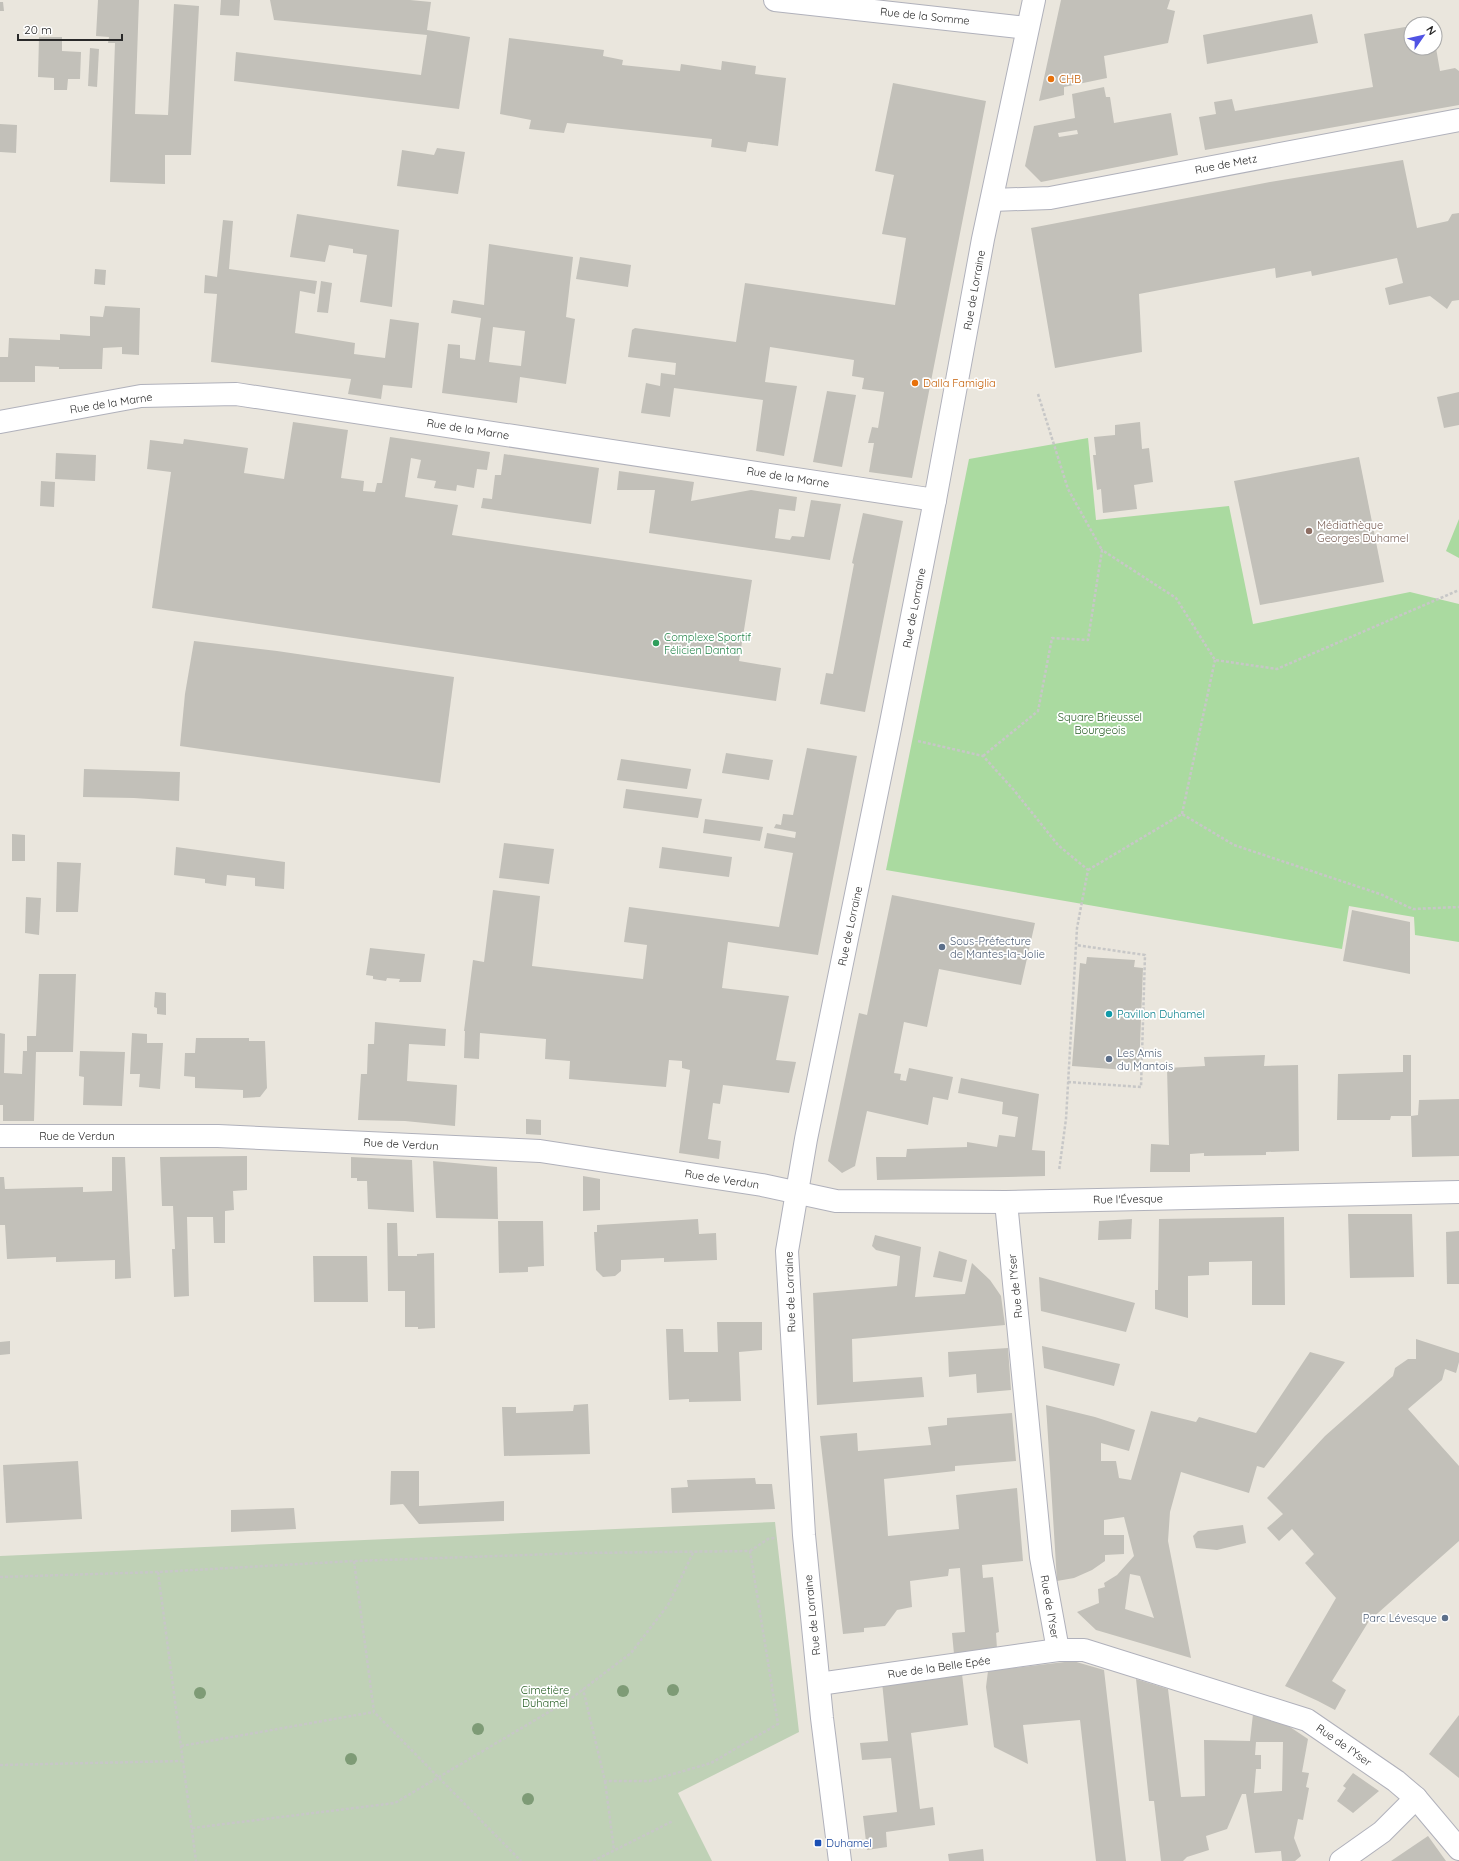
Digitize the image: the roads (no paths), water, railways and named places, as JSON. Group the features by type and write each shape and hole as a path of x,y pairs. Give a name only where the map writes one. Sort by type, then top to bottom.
{"street":[{"name":"Rue de la Somme","path":"775,0 1028,28"},
{"name":"Rue de Lorraine","path":"840,1861 819,1684 802,1512 787,1251 806,1139 889,733 992,200 1034,0"},
{"name":"Rue de Metz","path":"992,200 1050,198 1459,120"},
{"name":"Rue de la Marne","path":"0,422 141,396 236,394 935,500"},
{"name":"Rue de Verdun","path":"0,1136 218,1136 540,1150 798,1193"},
{"name":"Rue l'Évesque","path":"798,1193 836,1201 1006,1202 1459,1192"},
{"name":"Rue de l'Yser","path":"1006,1202 1041,1557 1058,1650 1084,1650 1307,1720 1396,1782 1416,1798 1459,1849"},
{"name":"Rue de la Belle Epée","path":"819,1684 1058,1650"},
{"path":"1341,1861 1382,1832 1416,1798"}],"place":[{"name":"CHB","path":"1051,79"},
{"name":"Dalla Famiglia","path":"915,383"},
{"name":"Médiathèque Georges Duhamel","path":"1309,531"},
{"name":"Complexe Sportif Félicien Dantan","path":"656,643"},
{"name":"Sous-Préfecture de Mantes-la-Jolie","path":"942,947"},
{"name":"Pavillon Duhamel","path":"1109,1014"},
{"name":"Les Amis du Mantois","path":"1109,1059"},
{"name":"Parc Lévesque","path":"1445,1618"},
{"name":"Duhamel","path":"818,1843"}],"park label":[{"name":"Square Brieussel Bourgeois","path":"1100,723"},
{"name":"Cimetière Duhamel","path":"545,1696"}]}
